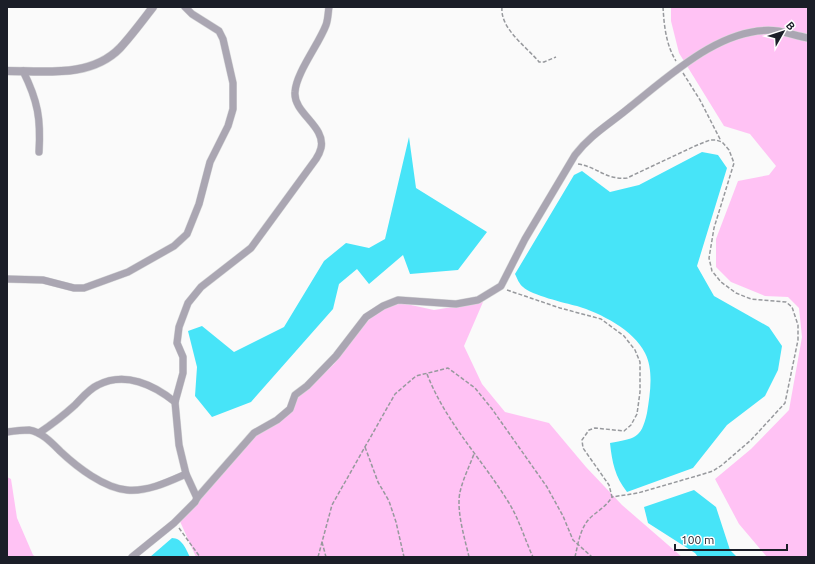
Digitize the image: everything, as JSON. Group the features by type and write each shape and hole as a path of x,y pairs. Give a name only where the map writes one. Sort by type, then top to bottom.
{"street":[{"path":"7,71 61,73 96,64 120,48 153,7"},
{"path":"7,279 43,280 74,288 84,288 128,272 174,246 187,234 199,204 210,162 228,126 233,109 233,83 223,39 219,31 192,14 185,7"},
{"path":"197,498 186,474 180,445 175,402 183,373 182,357 177,343 179,327 188,303 201,287 237,261 251,248 300,184 321,148 321,139 316,128 296,103 295,91 326,24 329,7"},
{"path":"132,557 190,509 197,498 254,433 277,420 290,409 295,395 307,386 336,356 366,317 383,306 398,300 456,304 478,300 500,287 525,239 570,162 585,142 611,123 679,66 722,43 746,33 777,31 808,38"},
{"path":"23,71 38,111 40,123 39,152"},
{"path":"39,433 98,385 112,380 127,379 143,383 166,394 175,402"},
{"path":"7,432 29,430 39,433 48,439 76,465 100,481 126,490 150,488 186,474"}],"path":[{"path":"502,7 501,16 506,24 518,40 539,62 544,62 556,57"},
{"path":"612,496 638,493 713,471 751,440 784,403 798,340 798,325 792,307 780,300 751,299 736,293 721,282 712,271 709,258 714,228 734,163 729,150 722,142 700,100 672,55 665,31 663,7"},
{"path":"570,162 594,169 605,176 618,179 627,178 710,140 722,142"},
{"path":"500,287 560,308 601,319 624,336 635,350 640,362 640,392 637,414 631,425 624,430 596,428 589,430 582,440 583,448 601,471 609,485 612,496 606,506 590,518 582,528 575,557"},
{"path":"318,557 332,505 395,394 416,376 448,368 475,388 492,409 547,487 563,516 568,531 578,544 592,557"},
{"path":"427,374 436,398 510,505 533,557"},
{"path":"365,447 378,482 389,501 396,522 404,557"},
{"path":"469,557 462,525 460,494 465,473 474,454"},
{"path":"174,523 200,557"},
{"path":"322,540 326,557"}],"shaded area":[{"path":"671,7 808,7 808,557 767,557 739,524 715,479 751,449 789,410 802,337 799,308 788,297 765,296 731,282 716,267 716,239 738,181 769,175 776,166 750,134 724,126 679,53 671,21"},
{"path":"388,300 434,310 483,302 464,346 482,384 505,412 549,423 586,467 622,505 682,557 196,557 178,517 211,477 334,364 362,327"},
{"path":"7,477 11,479 17,518 33,555 36,557 7,557"}],"water":[{"path":"409,137 416,188 487,232 458,270 410,274 403,255 369,284 357,269 339,284 333,309 251,402 212,417 195,396 197,367 188,331 202,326 234,352 284,327 324,261 346,243 369,248 385,239"},
{"path":"702,152 718,155 727,168 697,266 714,296 769,327 782,346 778,370 765,396 727,425 693,468 627,492 615,469 610,443 635,436 639,433 645,422 650,391 650,367 645,353 633,337 616,324 586,309 533,293 520,284 515,274 574,175 582,171 610,192 639,185"},
{"path":"694,490 716,507 730,550 737,557 698,557 695,553 648,523 644,507"},
{"path":"172,538 175,538 181,542 190,557 150,557"}]}
